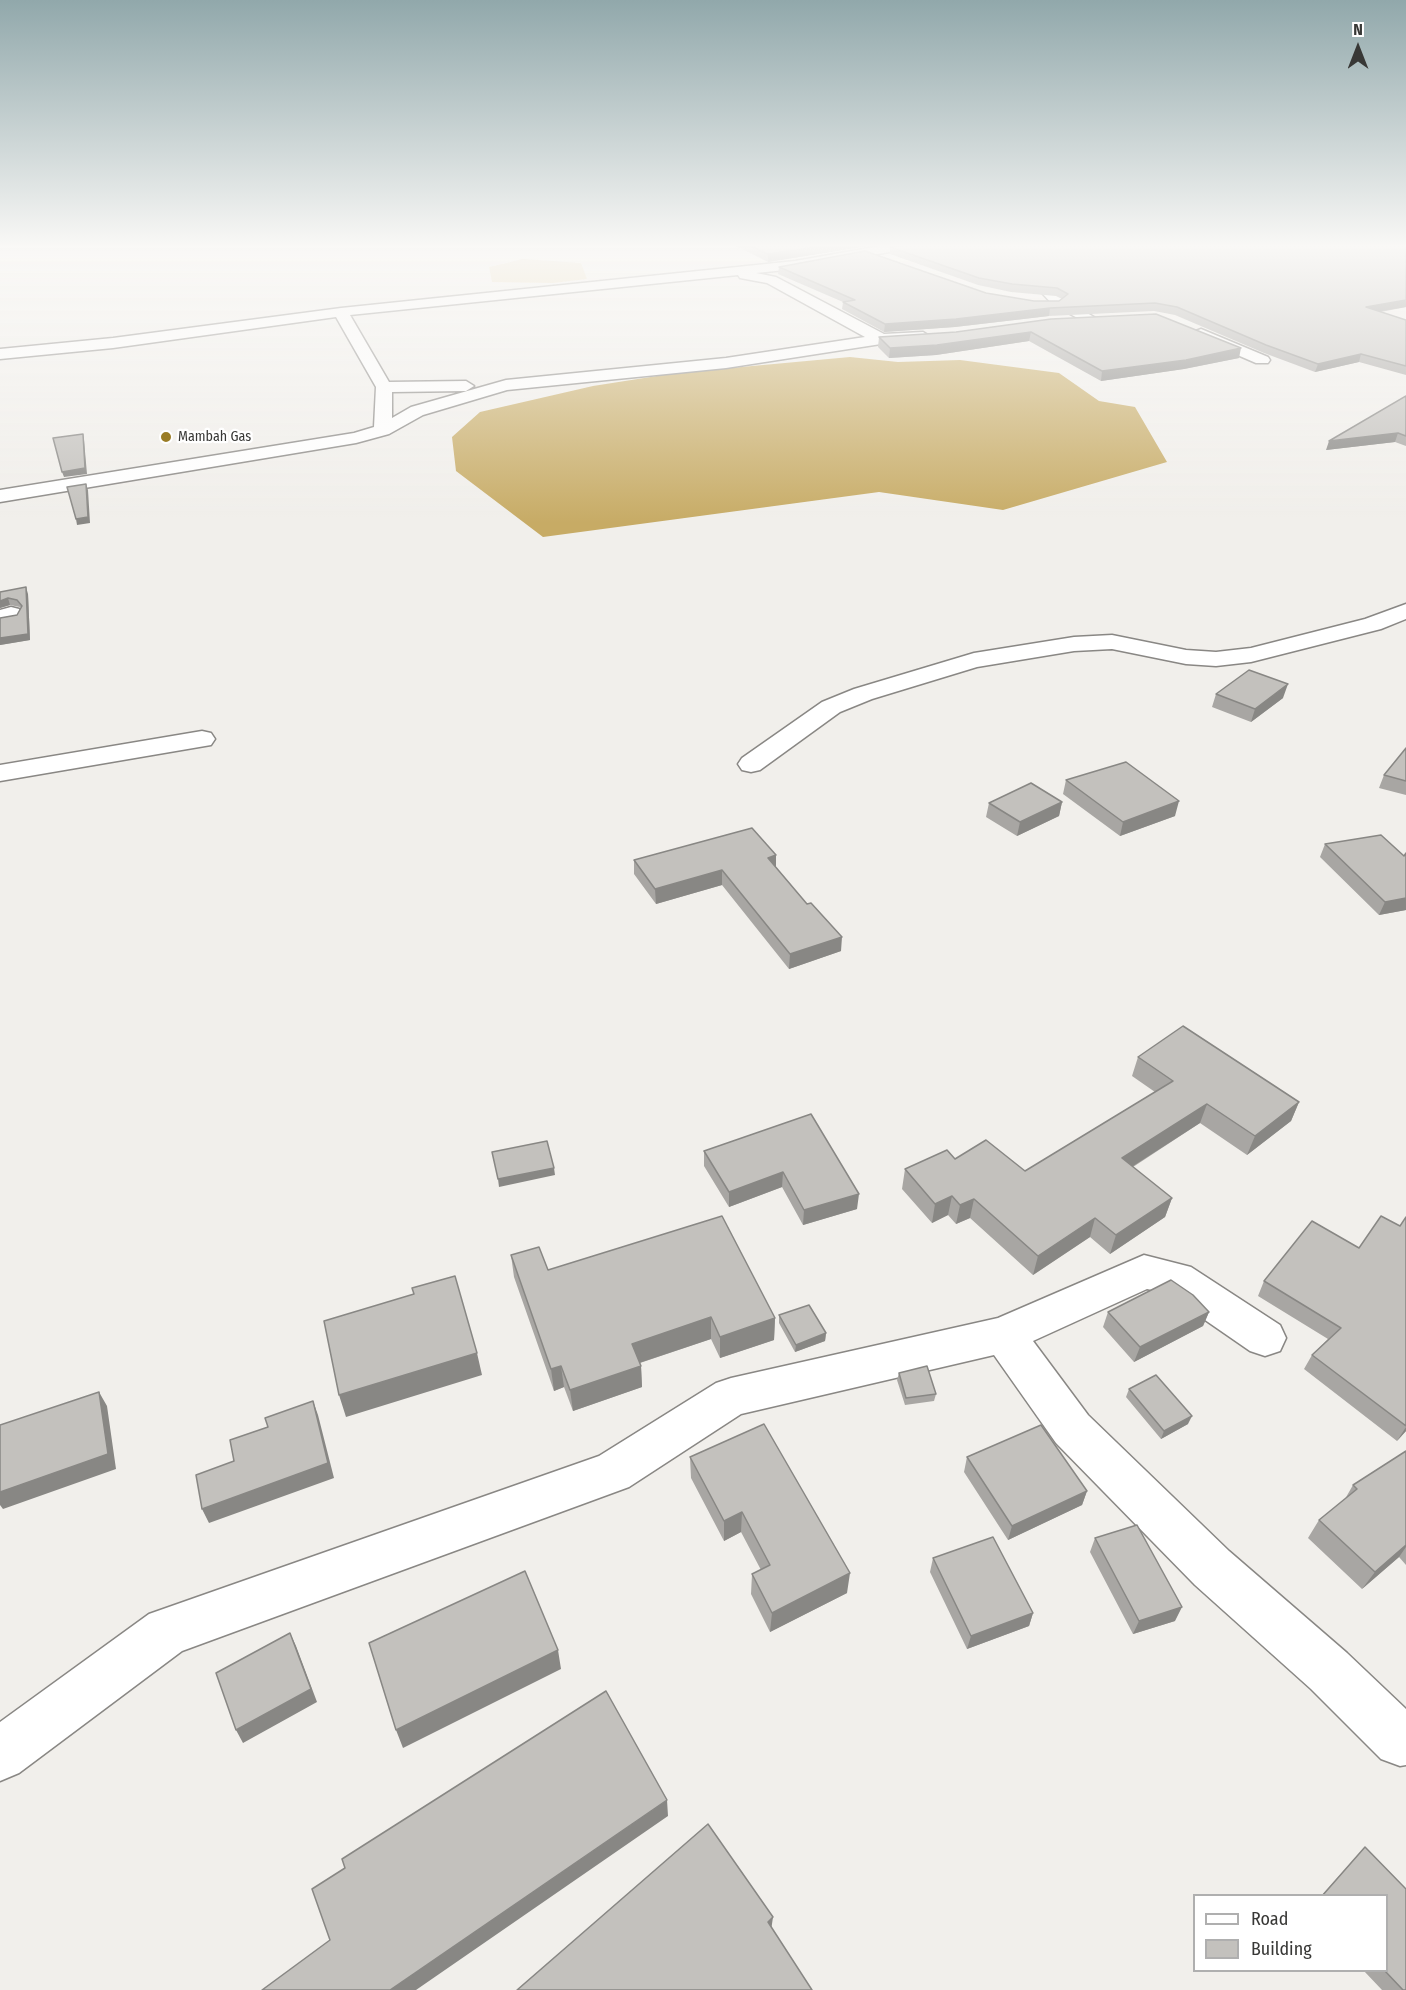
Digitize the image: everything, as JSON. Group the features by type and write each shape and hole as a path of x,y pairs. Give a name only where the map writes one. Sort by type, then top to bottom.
{"street":[{"path":"0,354 151,338"},
{"path":"356,338 384,387 383,430"},
{"path":"384,387 506,386 726,363 899,338"},
{"path":"1211,338 1262,360"},
{"path":"0,496 356,438 383,430 417,411 506,386"},
{"path":"751,764 831,707 863,694 975,660 1074,644 1112,642 1186,657 1216,658 1251,655 1373,624 1406,611"},
{"path":"0,773 202,739"},
{"path":"0,1754 166,1632 613,1472 731,1397 1004,1335 1144,1272 1178,1279 1265,1338"},
{"path":"1004,1335 1072,1429 1212,1568 1404,1741"}],"shaded area":[{"path":"850,357 898,362 960,360 1059,373 1099,401 1135,407 1167,462 1003,510 879,492 543,537 456,471 452,437 480,412 593,386 676,373"}],"building":[{"path":"880,338 989,338 937,345 890,348"},
{"path":"1042,338 1216,338 1241,348 1186,360 1102,371"},
{"path":"1249,338 1406,338 1406,366 1361,354 1318,364"},
{"path":"1406,396 1406,436 1398,433 1329,441"},
{"path":"83,434 85,468 62,472 53,438"},
{"path":"86,484 88,517 76,519 67,487"},
{"path":"26,587 28,634 0,638 0,618 17,615 22,606 17,600 8,598 0,601 0,592"},
{"path":"1249,670 1288,684 1255,709 1216,694"},
{"path":"1406,748 1406,781 1384,775"},
{"path":"1126,762 1179,801 1123,822 1066,780"},
{"path":"1031,783 1062,802 1020,822 989,803"},
{"path":"752,828 776,855 768,858 807,904 811,903 842,937 790,954 722,870 655,889 634,860"},
{"path":"1381,835 1404,856 1406,853 1406,898 1385,902 1325,844"},
{"path":"1183,1026 1299,1102 1255,1136 1207,1104 1122,1158 1172,1198 1116,1235 1095,1218 1038,1256 974,1199 960,1205 952,1196 935,1204 905,1169 947,1150 955,1159 986,1140 1025,1171 1173,1081 1138,1057"},
{"path":"811,1114 859,1194 804,1210 783,1172 729,1192 704,1151"},
{"path":"547,1141 554,1168 498,1179 492,1152"},
{"path":"722,1216 775,1318 720,1337 711,1317 632,1344 641,1366 570,1390 561,1366 551,1369 511,1255 539,1247 548,1270"},
{"path":"1381,1216 1400,1226 1406,1217 1406,1426 1312,1355 1341,1328 1264,1281 1312,1221 1359,1248"},
{"path":"455,1276 477,1353 339,1395 324,1321 414,1294 412,1288"},
{"path":"1171,1280 1193,1295 1209,1312 1140,1347 1108,1312"},
{"path":"809,1305 826,1333 796,1345 779,1315"},
{"path":"927,1366 936,1394 906,1398 899,1373"},
{"path":"1156,1375 1192,1416 1164,1431 1129,1389"},
{"path":"99,1392 108,1454 0,1492 0,1425"},
{"path":"313,1401 328,1463 202,1509 196,1475 234,1461 230,1440 268,1427 265,1418"},
{"path":"764,1424 850,1573 772,1613 752,1574 770,1565 742,1512 724,1521 690,1457"},
{"path":"1041,1425 1087,1491 1012,1526 967,1457"},
{"path":"1406,1451 1406,1545 1375,1572 1319,1520 1357,1489 1353,1485"},
{"path":"1137,1525 1182,1607 1139,1621 1095,1538"},
{"path":"993,1537 1033,1613 971,1636 933,1558"},
{"path":"525,1571 558,1650 396,1730 369,1643"},
{"path":"290,1633 311,1689 236,1730 216,1673"},
{"path":"606,1691 667,1800 390,1990 262,1990 330,1940 312,1889 345,1868 342,1859"},
{"path":"708,1824 773,1917 768,1922 812,1990 517,1990"},
{"path":"1365,1847 1406,1889 1406,1990 1403,1990 1386,1972 1388,1972 1388,1894 1324,1894"}],"place":[{"name":"Mambah Gas","path":"166,437"}]}
